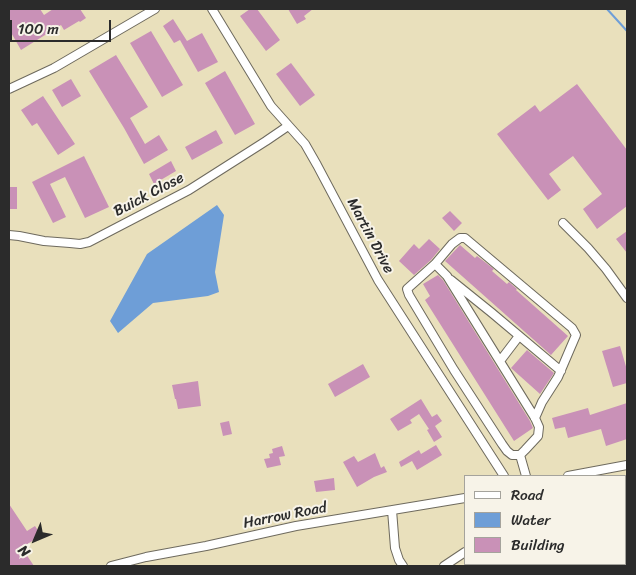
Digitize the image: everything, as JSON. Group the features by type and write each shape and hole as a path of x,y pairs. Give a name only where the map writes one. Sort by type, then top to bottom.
{"street":[{"path":"9,89 54,68 155,9"},
{"name":"Martin Drive","path":"212,9 271,106 305,144 318,165 378,280 503,475"},
{"name":"Buick Close","path":"9,236 70,244 89,242 189,190 288,126"},
{"path":"563,223 606,269 627,298"},
{"path":"447,276 539,427 538,436 520,455 512,455 502,444 454,370 407,288 434,264 452,244 460,238 465,238 572,328 576,336 561,372 542,402 535,418"},
{"path":"434,264 561,372"},
{"path":"500,361 519,336"},
{"path":"520,455 526,475"},
{"path":"573,475 627,465"},
{"name":"Harrow Road","path":"111,566 296,526 464,500"},
{"path":"392,510 395,548 403,566"},
{"path":"444,566 464,553"}],"water":[{"path":"217,205 224,215 215,272 219,292 208,296 153,303 118,333 110,321 147,254"}],"building":[{"path":"9,9 40,9 44,15 53,9 80,9 86,18 64,30 61,25 21,50 9,29"},
{"path":"250,9 257,9 280,40 266,51 240,16"},
{"path":"288,9 313,9 304,16 306,19 297,24"},
{"path":"173,19 187,41 202,33 218,62 198,72 180,40 174,43 163,26"},
{"path":"151,31 183,85 162,97 130,43"},
{"path":"116,55 148,107 130,118 145,144 159,135 168,150 144,164 89,71"},
{"path":"291,63 315,95 300,106 276,74"},
{"path":"225,71 255,124 235,135 205,83"},
{"path":"71,79 81,96 62,107 52,90"},
{"path":"577,84 627,150 627,206 597,229 583,209 602,194 573,156 549,174 561,190 548,200 497,134 535,105 540,112"},
{"path":"43,96 75,144 58,155 37,123 32,126 21,110"},
{"path":"216,130 223,143 192,160 185,147"},
{"path":"84,156 109,207 85,218 65,177 50,184 66,217 53,223 32,182"},
{"path":"171,161 176,171 154,184 149,174"},
{"path":"9,187 17,187 17,209 9,209"},
{"path":"450,211 462,223 454,231 442,218"},
{"path":"627,231 627,253 616,239"},
{"path":"429,239 440,249 414,275 399,261 414,244 419,249"},
{"path":"460,245 475,258 477,256 494,269 492,271 507,284 509,282 568,336 551,355 445,261"},
{"path":"438,275 443,280 530,421 533,428 514,441 425,300 430,296 423,284"},
{"path":"620,346 627,370 627,383 613,387 602,351"},
{"path":"527,350 554,373 540,394 511,368"},
{"path":"363,364 370,377 335,397 328,384"},
{"path":"198,381 201,406 178,409 172,385"},
{"path":"421,399 432,417 437,414 442,421 435,426 442,437 434,442 427,430 429,429 419,414 410,420 412,423 398,431 390,419"},
{"path":"627,403 627,439 606,446 601,429 568,438 565,427 555,429 552,418 588,408 590,415"},
{"path":"229,421 232,434 223,436 220,423"},
{"path":"436,445 442,455 417,470 412,461 401,467 399,462 419,450 421,454"},
{"path":"282,446 285,456 279,457 281,465 267,468 264,459 270,458 269,454 273,453 272,449"},
{"path":"375,453 381,468 384,466 387,472 357,487 343,462 354,456 358,462"},
{"path":"334,478 335,490 316,492 314,481"},
{"path":"9,504 27,531 35,526 41,535 22,548 34,566 9,566"}],"waterway":[{"path":"607,9 627,31"}]}
